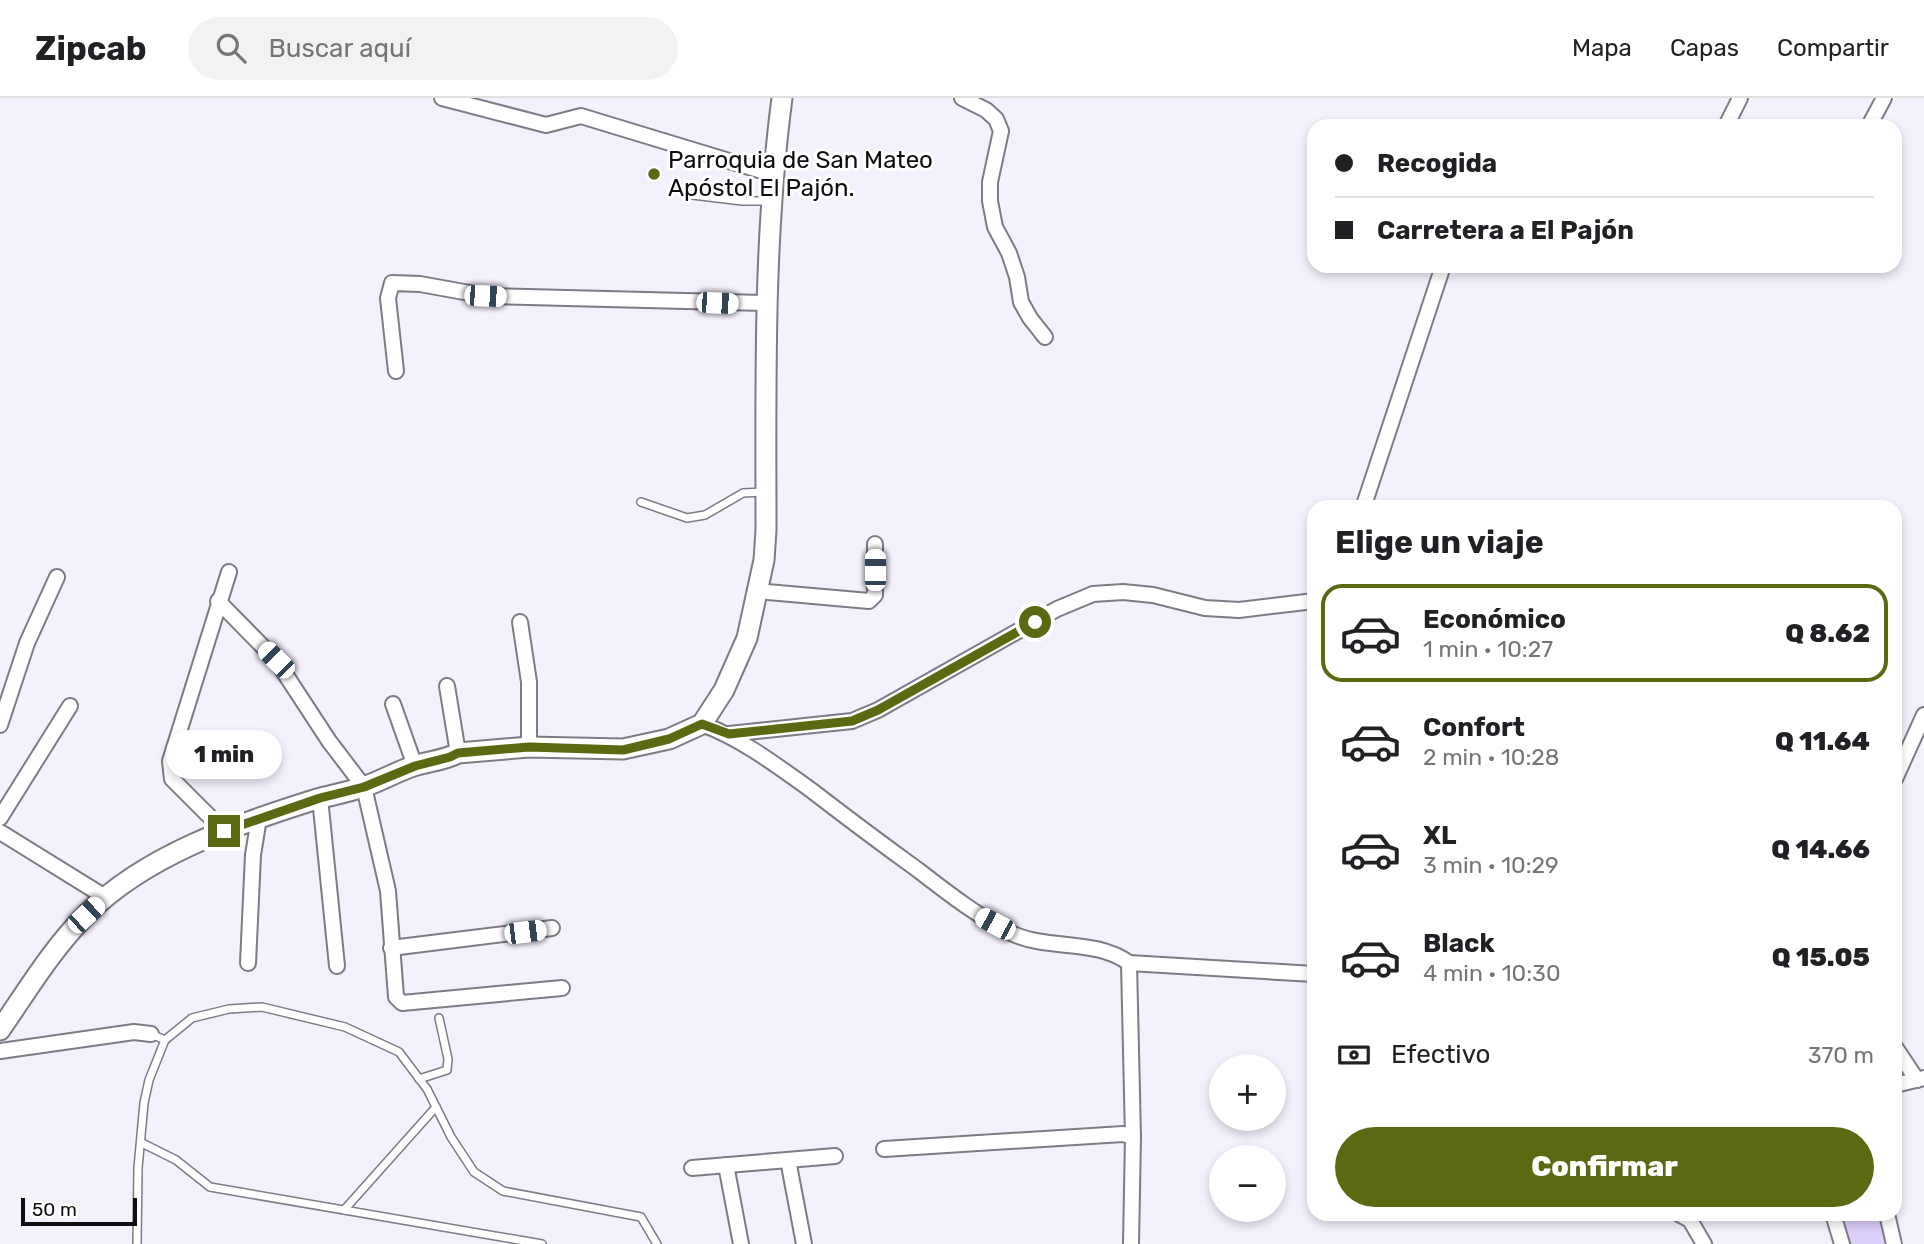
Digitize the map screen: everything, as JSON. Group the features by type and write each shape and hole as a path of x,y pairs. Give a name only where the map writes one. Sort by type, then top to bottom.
{"street":[{"path":"442,98 546,125 581,116 772,174"},
{"path":"0,1030 58,946 105,897 175,852 258,818 364,787 415,766 458,753 529,747 623,750 669,739 702,724 737,665 747,638 764,560 767,303 772,174 782,98"},
{"path":"962,98 986,110 996,119 1001,131 990,182 995,227 1009,253 1021,302 1045,337"},
{"path":"1730,119 1740,98"},
{"path":"1873,119 1884,98"},
{"path":"1366,500 1441,273"},
{"path":"396,371 387,298 392,284 420,284 485,296 767,303"},
{"path":"757,591 869,601 875,596 875,544"},
{"path":"224,831 172,779 170,761 229,572"},
{"path":"0,725 27,643 57,577"},
{"path":"729,734 852,721 878,710 1057,609 1093,594 1123,592 1153,595 1205,608 1239,610 1307,602"},
{"path":"218,601 276,660 329,741 364,787 388,891 396,997 402,1003 562,988"},
{"path":"520,622 528,682 529,747"},
{"path":"447,686 458,753"},
{"path":"393,704 415,766"},
{"path":"0,818 70,706"},
{"path":"1902,764 1924,715"},
{"path":"702,724 729,734 787,772 976,914 1014,934 1045,943 1105,951 1118,955 1129,963 1307,974"},
{"path":"320,798 337,966"},
{"path":"248,963 253,855 258,818"},
{"path":"0,832 105,897"},
{"path":"391,948 552,928"},
{"path":"1129,963 1133,1137 1131,1244"},
{"path":"0,1051 134,1032 158,1037"},
{"path":"1902,1056 1921,1079 1902,1083"},
{"path":"884,1149 1123,1134 1133,1137"},
{"path":"692,1168 835,1156"},
{"path":"788,1160 804,1244"},
{"path":"726,1165 741,1244"},
{"path":"1691,1221 1704,1244"},
{"path":"1835,1221 1842,1244"},
{"path":"1889,1221 1894,1244"}],"lane":[{"path":"684,194 742,201 771,201"},
{"path":"640,502 687,518 705,515 743,493 766,492"},
{"path":"137,1244 142,1121 158,1037 192,1018 229,1009 262,1007 345,1027 399,1052 419,1079 474,1172 503,1191 641,1217 657,1244"},
{"path":"419,1079 447,1070 448,1059 439,1018"},
{"path":"344,1210 436,1107"},
{"path":"142,1143 176,1160 210,1187 542,1244"}],"shaded area":[{"path":"1839,1221 1884,1221 1890,1244 1846,1244"}],"place":[{"name":"Parroquia de San Mateo Apóstol El Pajón.","path":"654,174"}],"route":[{"path":"224,831 320,798 364,787 415,766 458,753 529,747 623,750 669,739 702,724 729,734 852,721 878,710 1035,622"}]}
